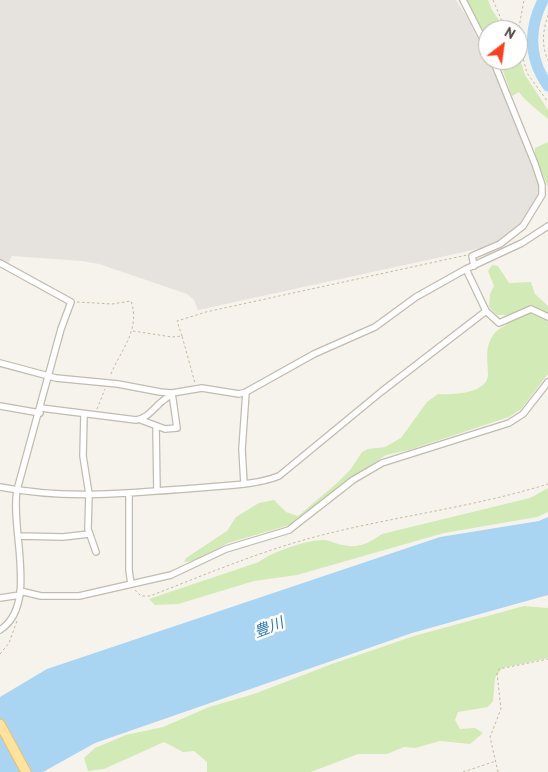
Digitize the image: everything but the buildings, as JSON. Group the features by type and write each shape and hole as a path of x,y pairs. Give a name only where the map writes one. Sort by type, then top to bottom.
{"main road":[{"path":"0,724 26,772"}],"street":[{"path":"462,0 478,30"},
{"path":"474,266 472,256 500,244 523,226 542,195 542,184 535,164 497,70"},
{"path":"141,420 160,402 172,394 196,388 239,394 246,392 314,354 375,327 402,306 466,269 522,243 548,226"},
{"path":"0,263 71,302 61,328 17,490 20,593 14,615 0,630"},
{"path":"466,269 486,311 499,323 531,309 548,318"},
{"path":"0,487 17,490 90,494 157,491 267,481 279,476 381,392 486,311"},
{"path":"0,363 48,377 108,383 172,394"},
{"path":"0,598 20,593 41,596 79,596 172,576 226,549 289,530 353,480 382,462 509,423 523,414 548,382"},
{"path":"244,484 242,449 246,392"},
{"path":"0,406 124,420 141,420 156,427 177,428 172,394"},
{"path":"84,415 82,456 90,494 89,534 96,552"},
{"path":"156,427 157,491"},
{"path":"129,493 129,570 131,584"},
{"path":"18,536 63,537 89,534"}],"path":[{"path":"493,0 502,20"},
{"path":"520,20 524,0"},
{"path":"548,15 543,29 544,52 548,60"},
{"path":"526,70 548,102"},
{"path":"196,388 177,321 206,312 458,256 472,256"},
{"path":"71,302 112,304 131,301 132,331 94,417"},
{"path":"132,331 172,337 182,336"},
{"path":"131,584 140,596 145,597 280,546 548,484"},
{"path":"0,654 13,635 18,621 18,617 14,615"},
{"path":"498,772 490,737 501,709 497,682 499,669 548,659"},
{"path":"463,772 496,761"}],"shaded area":[{"path":"0,0 456,0 478,39 478,70 493,70 505,94 539,184 539,193 522,224 499,242 487,247 198,310 194,300 187,294 99,264 12,256 8,264 0,259"}],"green space":[{"path":"466,0 488,0 499,20 478,21"},
{"path":"503,70 523,70 548,110 548,119 519,92 512,96"},
{"path":"548,142 548,187 535,155 535,148"},
{"path":"492,265 498,266 509,283 531,282 535,294 548,306 548,374 521,409 509,417 409,450 386,455 345,482 293,524 228,543 194,561 184,562 186,558 227,531 236,517 259,503 274,500 286,512 298,516 351,469 362,452 368,449 385,447 401,438 427,402 438,394 468,392 482,386 488,375 487,354 491,339 495,332 509,322 505,315 497,315 489,307 490,294 494,286 488,271"},
{"path":"548,488 548,512 537,517 444,533 297,575 254,581 178,604 155,605 149,599 259,562 272,554 299,544 323,540 351,546 361,545 382,534 530,498"},
{"path":"524,606 548,608 548,658 502,668 495,678 493,701 488,707 458,712 455,720 460,729 475,728 483,733 470,744 440,741 415,748 404,747 387,754 358,754 311,772 207,772 207,762 194,751 183,752 164,742 104,769 88,771 84,758 95,748 126,735 163,727 209,707 254,694 332,664 414,636"}],"water":[{"name":"豊川","path":"548,517 548,595 412,633 95,743 43,772 0,772 0,697 47,669 440,537 539,521"}],"waterway":[{"path":"543,0 535,22 533,44 537,65 548,86"}]}
